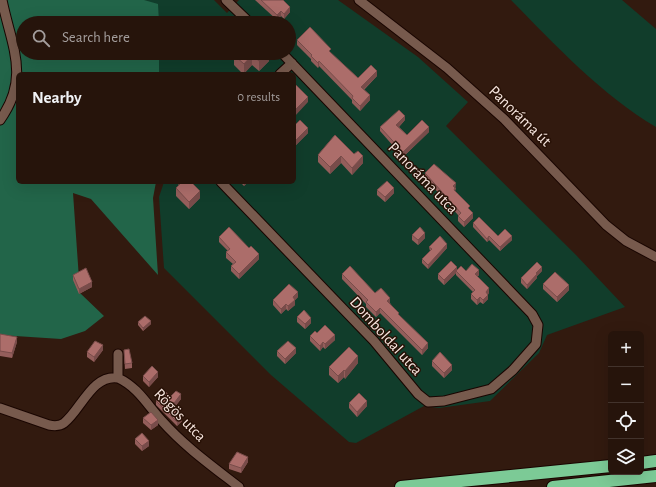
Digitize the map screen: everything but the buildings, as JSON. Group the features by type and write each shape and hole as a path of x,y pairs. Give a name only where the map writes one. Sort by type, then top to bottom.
{"highway":[{"path":"644,462 656,461"},
{"path":"401,487 608,466"},
{"path":"553,487 656,476"}],"street":[{"path":"2,0 16,52"},
{"name":"Panoráma út","path":"359,0 447,68 494,110 528,143 606,226 626,241 656,257"},
{"path":"229,1 243,16"},
{"path":"17,60 17,72"},
{"name":"Panoráma utca","path":"289,60 530,311 538,325"},
{"path":"282,72 292,63"},
{"path":"0,120 14,95 16,88"},
{"name":"Domboldal utca","path":"223,184 374,341 418,394 428,402 444,401 491,389 513,370 536,344 538,325"},
{"path":"0,408 49,426 57,426 64,423 87,394 100,383 107,378 118,378 118,354"},
{"name":"Rögös utca","path":"118,378 129,384 144,399 161,421 202,458 239,487"}],"green space":[{"path":"0,0 144,0 158,4 159,16 16,16 16,60 159,60 159,72 16,72 16,184 156,184 153,198 158,275 91,199 73,193 80,293 104,316 85,331 61,339 0,335"},
{"path":"102,0 214,0 227,13 239,0 338,0 418,57 468,102 446,126 576,255 625,307 547,335 539,353 490,401 439,408 424,406 356,443 349,442 271,375 164,268 159,197 163,184 296,184 296,72 148,72 142,60 296,60 296,16 113,16"},
{"path":"511,0 622,0 656,29 656,127 636,114 598,85"}]}
